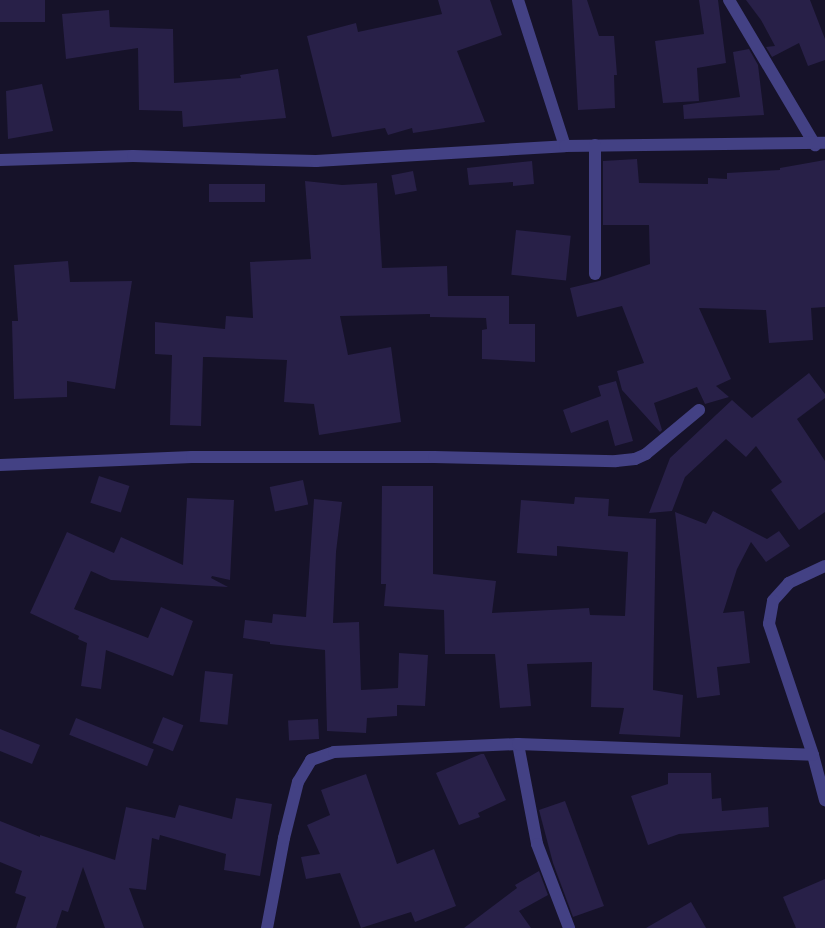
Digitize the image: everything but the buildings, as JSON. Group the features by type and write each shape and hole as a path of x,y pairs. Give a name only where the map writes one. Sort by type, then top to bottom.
{"street":[{"path":"518,0 565,146"},
{"path":"729,0 820,144"},
{"path":"0,160 133,156 316,161 565,146 820,144"},
{"path":"595,145 595,274"},
{"path":"0,465 192,457 434,457 616,461 635,459 646,454 700,410"},
{"path":"825,566 789,583 773,601 769,624 813,755 825,800"},
{"path":"267,928 284,838 298,782 311,760 334,752 518,744 813,755"},
{"path":"518,744 537,844 569,928"}]}
